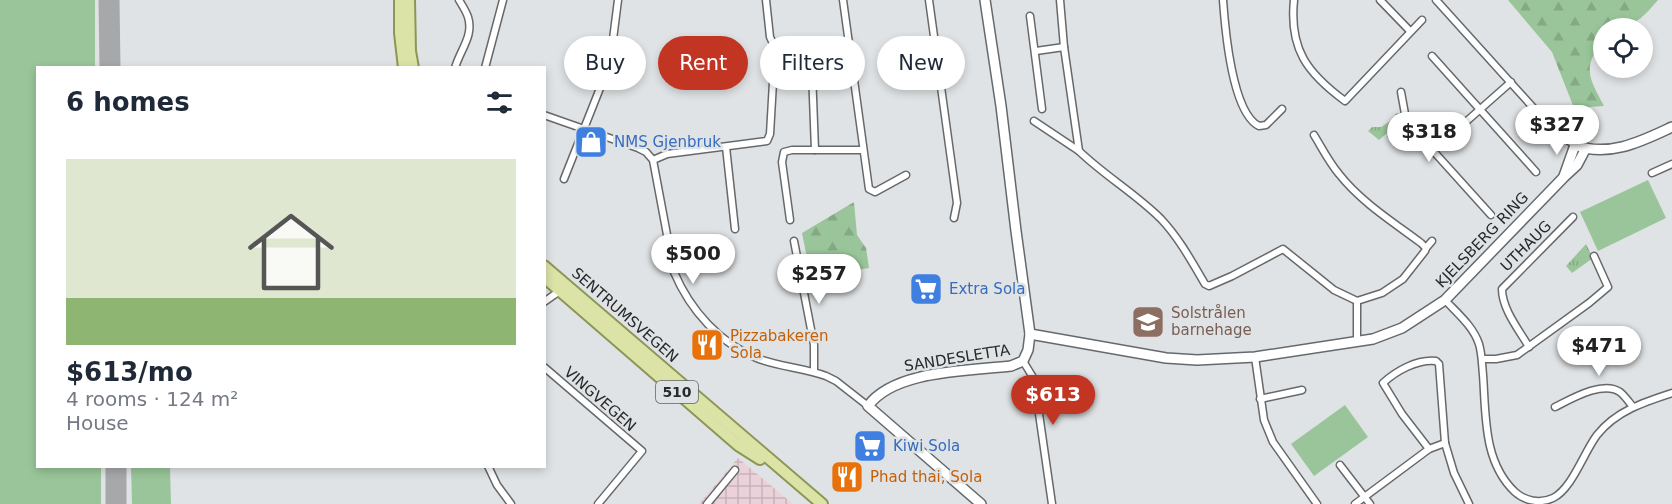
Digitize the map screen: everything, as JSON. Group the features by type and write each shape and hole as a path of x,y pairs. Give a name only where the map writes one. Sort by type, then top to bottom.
{"main road":[{"path":"400,0 400,33 404,66"},
{"path":"409,0 413,66"},
{"name":"SENTRUMSVEGEN","path":"549,281 738,445 755,455 812,504"},
{"name":"SENTRUMSVEGEN","path":"549,281 822,504"}],"street":[{"path":"456,66 470,27 468,15 459,0"},
{"path":"485,66 503,0"},
{"path":"564,179 610,63 618,0"},
{"path":"652,160 667,154 767,141 771,123 775,48 770,37 766,0"},
{"path":"843,0 868,187 875,192 906,175"},
{"path":"929,0 957,203 954,218"},
{"name":"SANDESLETTA","path":"868,406 880,393 891,386 912,378 1011,366 1023,361 1028,350 1030,334 986,0"},
{"path":"1060,0 1064,47 1079,151"},
{"path":"1223,0 1231,69 1247,111 1255,123 1260,126 1266,125 1282,109"},
{"path":"1294,0 1293,30 1296,46 1303,61 1332,92 1345,101 1422,20"},
{"path":"1380,0 1410,31"},
{"path":"1436,0 1548,124 1575,145 1603,149 1630,146 1672,127"},
{"path":"1029,16 1036,51 1042,109"},
{"path":"1036,51 1064,47"},
{"path":"1432,56 1536,172"},
{"path":"1434,150 1511,82"},
{"path":"813,90 815,150"},
{"path":"1401,92 1408,123 1491,215"},
{"path":"546,116 643,150 652,160 672,266 681,288 697,312 723,338 742,351 772,363 814,371 836,381 981,504"},
{"path":"1034,122 1079,151 1163,221 1209,286 1283,249 1334,291 1357,301 1382,293 1403,279 1432,241"},
{"path":"1314,135 1349,186 1426,248"},
{"name":"KJELSBERG RING","path":"1563,177 1575,145"},
{"path":"726,147 735,229"},
{"name":"KJELSBERG RING","path":"1030,334 1181,359 1210,360 1255,357 1357,342 1402,327 1445,300 1577,165 1586,148"},
{"path":"790,219 782,162 784,152 863,150"},
{"path":"1652,173 1672,164"},
{"name":"UTHAUG","path":"1529,347 1506,307 1502,289 1573,217"},
{"path":"794,241 814,345 814,371"},
{"path":"1482,359 1517,355 1589,303 1608,286 1594,255"},
{"path":"546,301 561,291"},
{"path":"1445,300 1474,334 1482,359 1490,448 1501,475 1509,486 1527,500 1544,501 1562,492 1599,433 1633,407 1672,393"},
{"path":"1357,301 1357,342"},
{"path":"1255,357 1264,420 1273,442 1317,504"},
{"path":"1429,449 1383,383 1411,365 1429,360 1439,364 1444,443 1454,473 1469,504"},
{"path":"1023,361 1034,379 1052,504"},
{"name":"VINGVEGEN","path":"546,369 642,451 598,504"},
{"path":"1555,407 1586,392 1610,388 1618,390 1633,407"},
{"path":"1260,399 1302,390"},
{"path":"1355,504 1429,449 1444,443"},
{"path":"1340,465 1370,504"},
{"path":"489,468 497,486 511,504"},
{"path":"706,504 735,470"}],"shaded area":[{"path":"738,458 793,504 699,504"}],"green space":[{"path":"0,0 95,0 95,66 36,66 36,468 101,468 101,504 0,504"},
{"path":"1508,0 1658,0 1641,18 1593,18 1593,57 1590,73 1604,106 1574,108 1552,52"},
{"path":"1401,113 1402,120 1379,140 1368,131 1372,127 1381,127 1395,118 1395,114"},
{"path":"1648,180 1666,218 1598,251 1580,212"},
{"path":"854,202 857,235 866,248 869,268 811,278 802,233"},
{"path":"1586,244 1593,258 1572,273 1566,266"},
{"path":"1345,405 1368,437 1314,476 1291,444"},
{"path":"131,468 170,468 171,504 132,504"}],"taxiway":[{"path":"109,0 110,66"},
{"path":"116,468 116,504"}],"place":[{"name":"NMS Gjenbruk","path":"591,142"},
{"name":"Extra Sola","path":"926,289"},
{"name":"Solstrålen barnehage","path":"1148,322"},
{"name":"Pizzabakeren Sola","path":"707,345"},
{"name":"Kiwi Sola","path":"870,446"},
{"name":"Phad thai, Sola","path":"847,477"}]}
